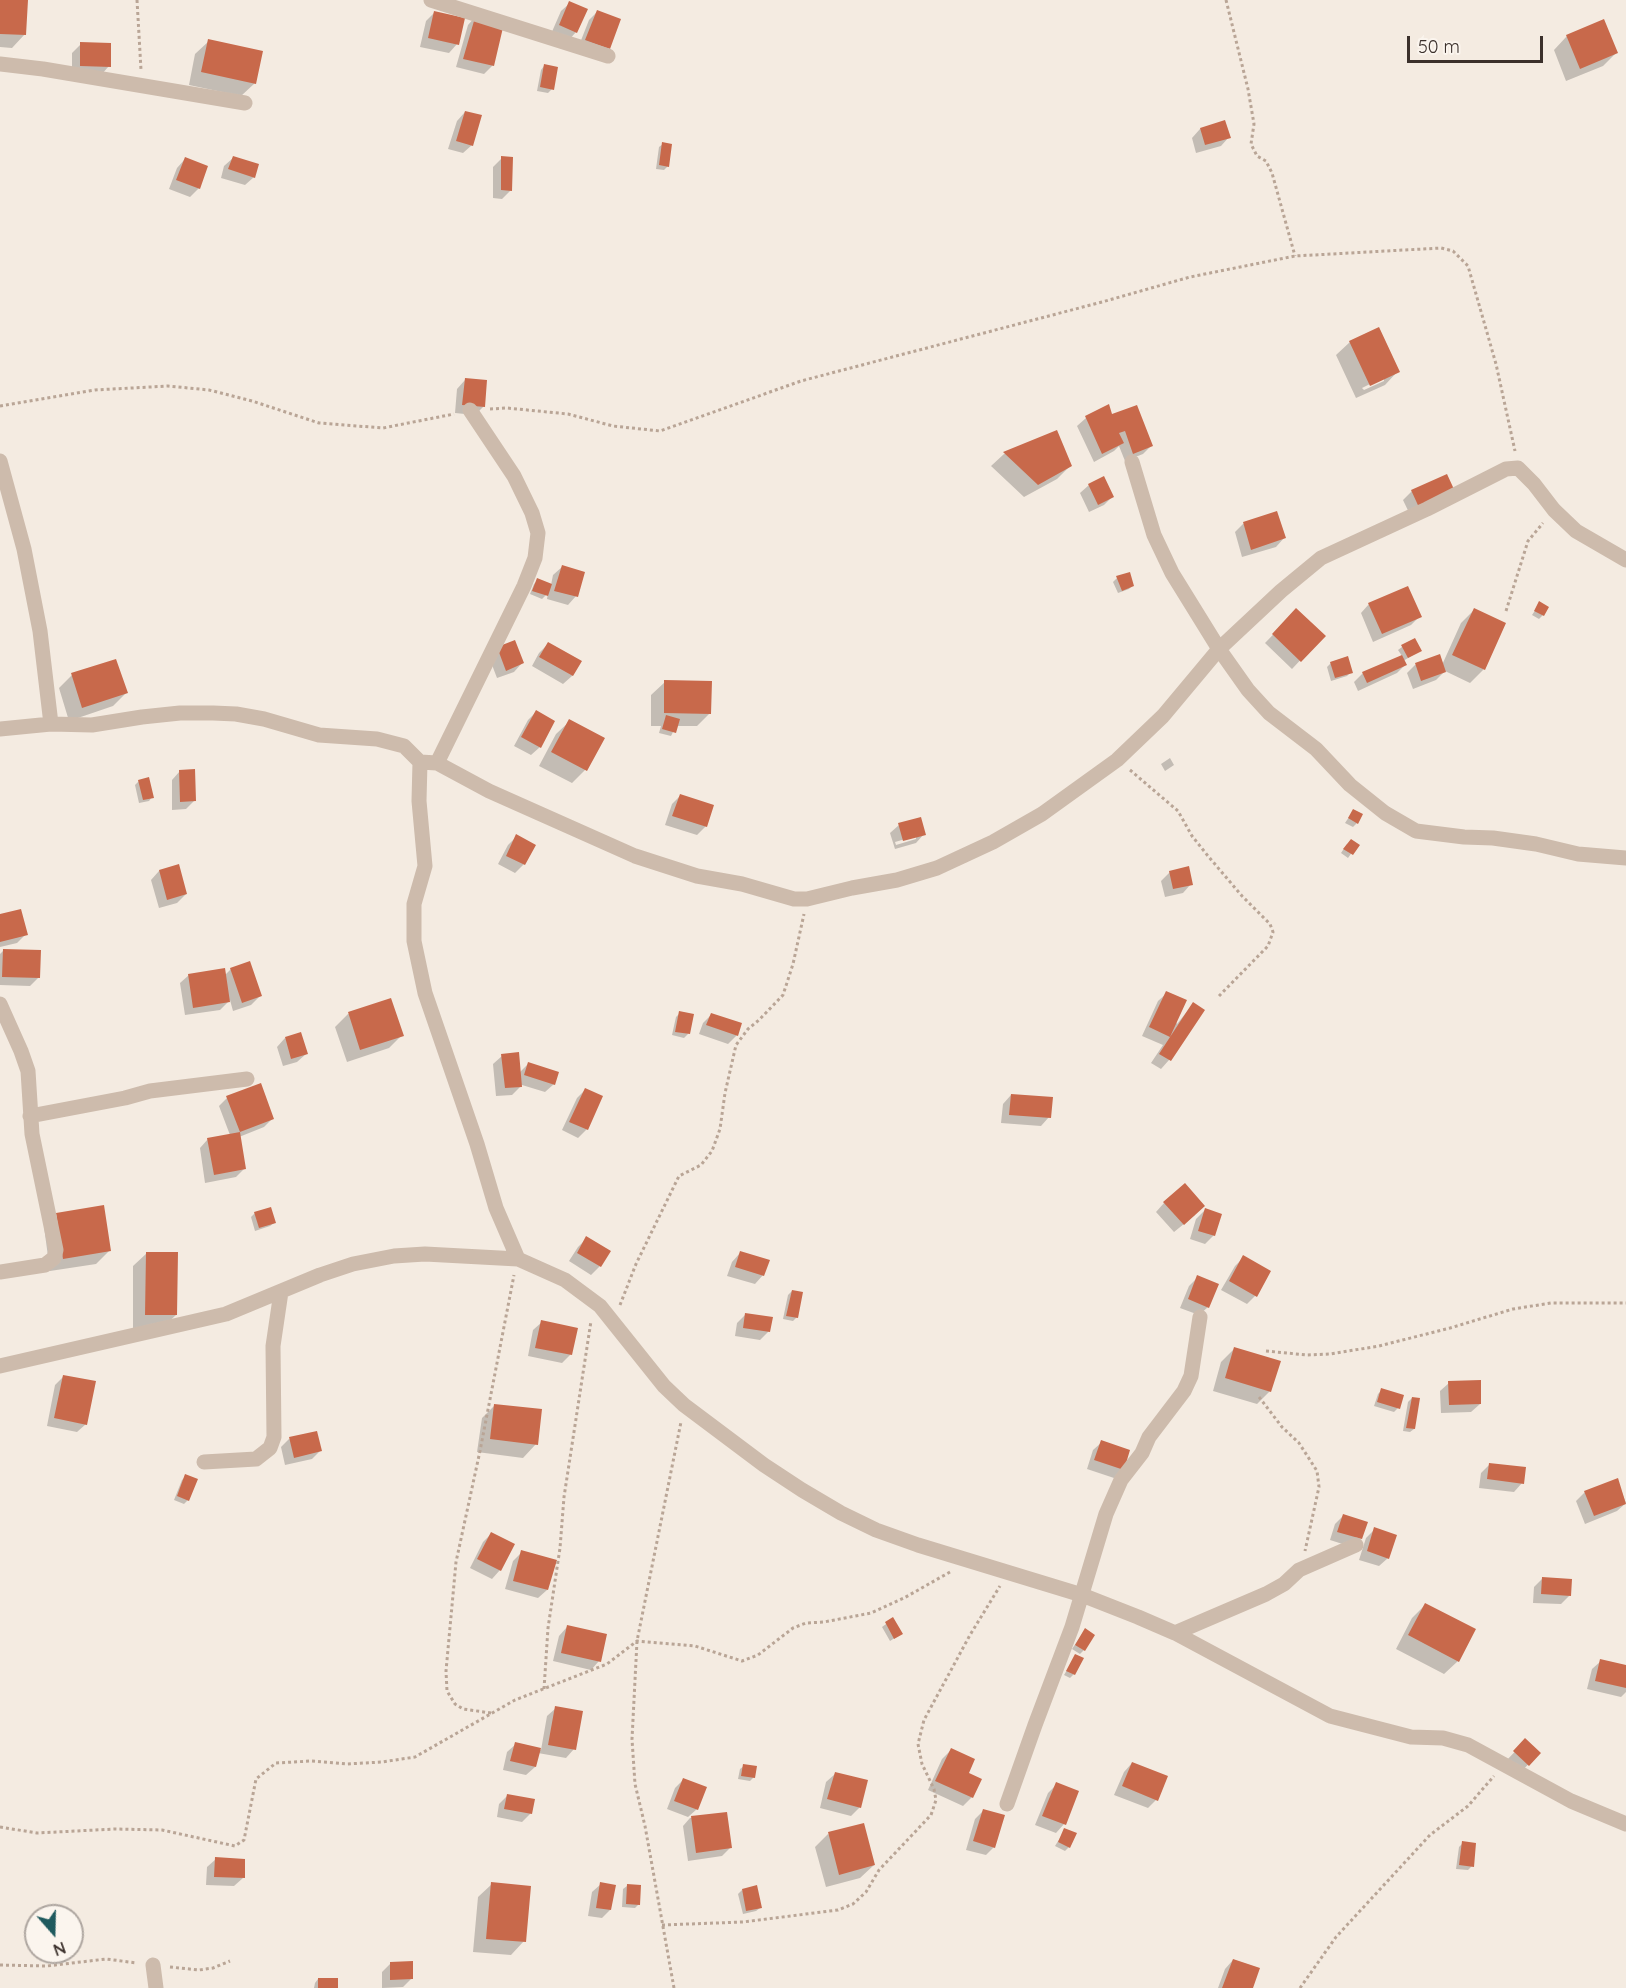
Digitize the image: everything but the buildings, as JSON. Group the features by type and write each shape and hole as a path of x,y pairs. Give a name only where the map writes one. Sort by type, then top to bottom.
{"street":[{"path":"431,0 608,56"},
{"path":"0,64 43,69 245,103"},
{"path":"437,764 536,558 538,533 532,513 514,476 470,411"},
{"path":"0,461 24,549 40,631 51,724"},
{"path":"1132,462 1154,535 1172,573 1219,650 1248,690 1269,713 1316,749 1350,785 1385,813 1416,831 1493,838 1536,844 1578,854 1626,858"},
{"path":"0,729 51,724 92,725 180,713 236,714 264,719 319,735 377,739 404,746 420,762 437,764 489,791 635,856 697,876 742,884 795,899 807,898 897,880 937,868 993,842 1042,814 1117,760 1164,716 1219,650 1281,591 1321,558 1506,469 1518,468 1554,510 1576,531 1626,560"},
{"path":"420,762 419,801 425,866 414,904 414,941 425,993 477,1144 496,1208 518,1259"},
{"path":"0,1004 28,1071 30,1116 37,1164 56,1250 54,1258 45,1265 0,1272"},
{"path":"30,1116 150,1091 247,1079"},
{"path":"0,1366 226,1314 353,1264 394,1256 424,1254 518,1259 565,1280 590,1298 614,1321 664,1386 684,1405 773,1471 841,1513 876,1530 918,1545 1082,1595 1175,1633 1330,1716 1411,1737 1443,1738 1468,1744 1571,1801 1626,1824"},
{"path":"204,1462 256,1459 270,1448 274,1437 273,1346 281,1292"},
{"path":"1007,1804 1072,1628 1106,1514 1121,1480 1142,1453 1149,1437 1184,1391 1191,1376 1200,1317"},
{"path":"1175,1633 1266,1594 1284,1584 1299,1570 1356,1545"},
{"path":"153,1965 156,1988"}],"path":[{"path":"136,0 142,86"},
{"path":"1226,0 1254,124 1251,144 1257,156 1266,161 1272,173 1295,256"},
{"path":"0,406 95,390 168,386 209,390 320,423 383,428 470,411 507,408 568,414 613,426 660,431 801,381 1190,277 1295,256 1441,248 1462,258 1468,266 1496,364 1518,468"},
{"path":"1506,610 1528,541 1554,510"},
{"path":"1117,760 1178,811 1192,836 1208,856 1242,896 1270,924 1273,932 1268,946 1220,996"},
{"path":"614,1321 636,1264 679,1176 701,1165 712,1151 720,1129 725,1093 736,1045 748,1029 783,995 793,964 807,898"},
{"path":"491,1713 463,1709 454,1704 447,1691 446,1671 456,1562 518,1259"},
{"path":"544,1689 548,1628 561,1548 564,1497 591,1326 590,1298"},
{"path":"1266,1351 1330,1354 1379,1346 1513,1309 1551,1303 1626,1303"},
{"path":"1259,1396 1282,1427 1299,1443 1317,1471 1319,1487 1299,1570"},
{"path":"674,1988 645,1826 635,1784 632,1738 637,1641 684,1405"},
{"path":"0,1827 37,1833 115,1829 162,1830 235,1846 244,1840 256,1779 276,1763 311,1761 347,1764 415,1757 515,1700 607,1664 637,1641 695,1646 742,1661 758,1655 793,1628 806,1623 824,1622 871,1612 904,1598 969,1560"},
{"path":"662,1925 743,1922 838,1910 853,1904 866,1892 879,1870 931,1815 936,1800 934,1789 922,1764 918,1744 924,1720 970,1635 1010,1572"},
{"path":"1300,1988 1336,1937 1430,1835 1468,1806 1505,1763"},
{"path":"0,1965 47,1966 106,1959 199,1970 213,1968 230,1961"}]}
